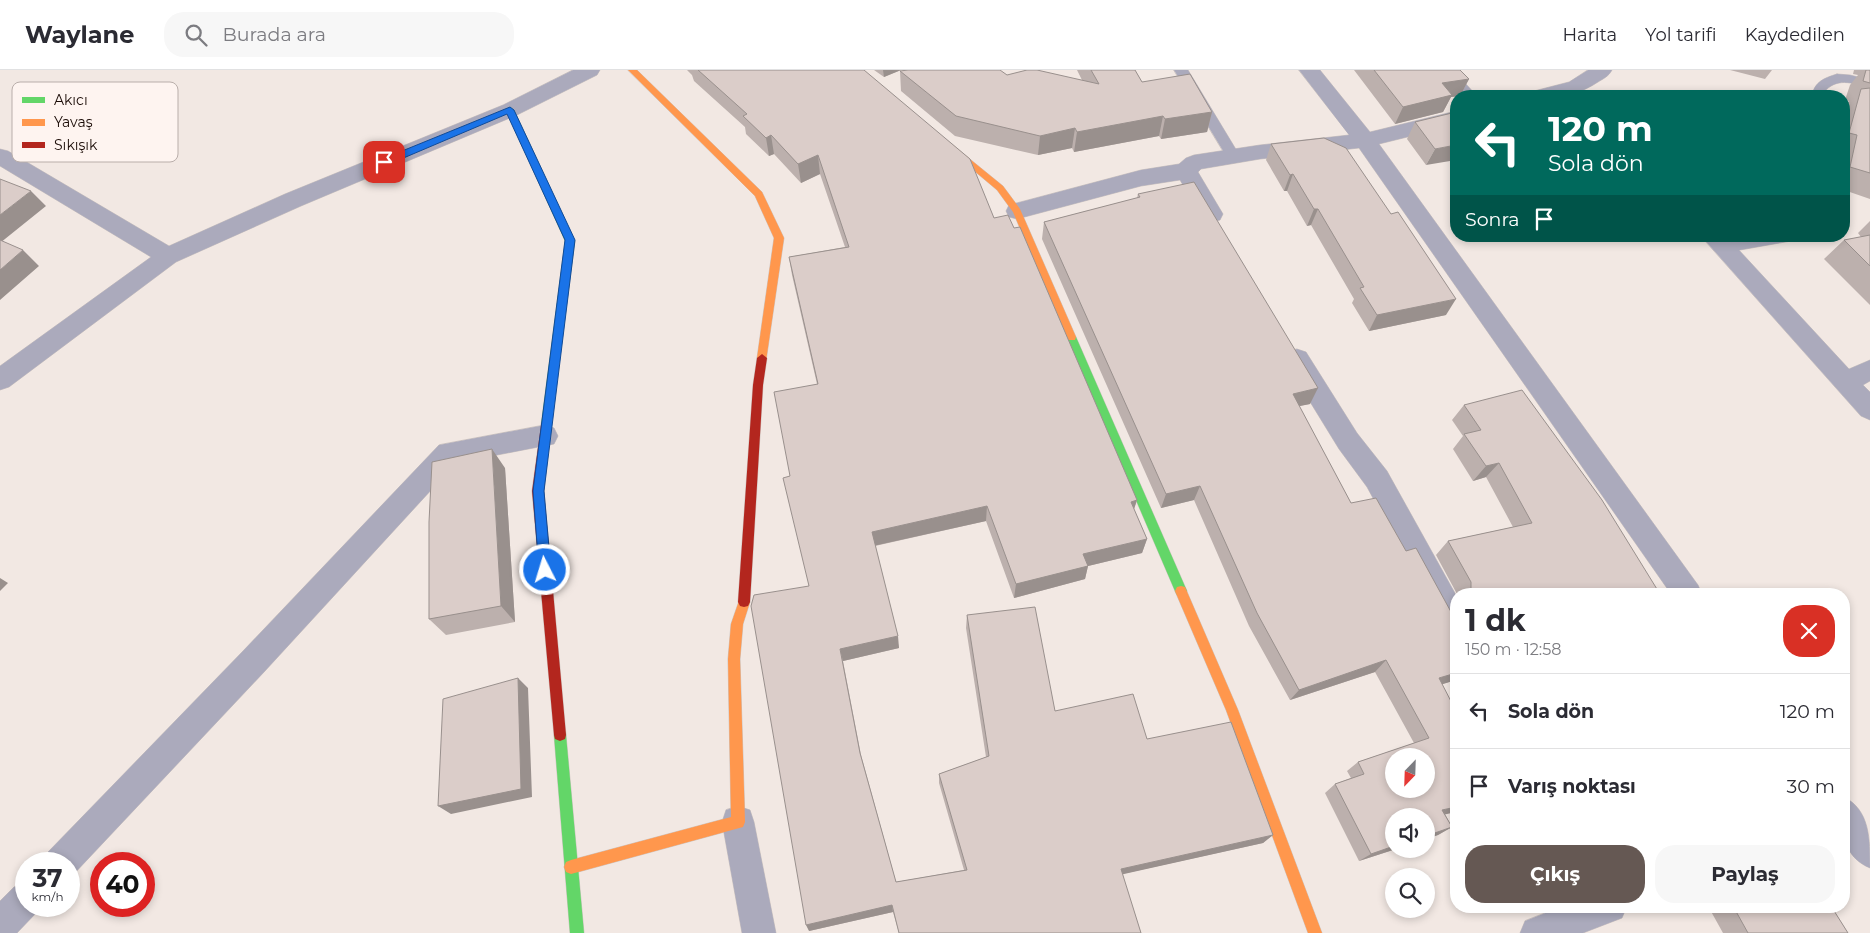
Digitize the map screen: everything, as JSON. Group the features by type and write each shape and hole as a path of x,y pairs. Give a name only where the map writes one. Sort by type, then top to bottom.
{"street":[{"path":"2,377 168,256 293,200 510,110 590,70"},
{"path":"632,70 759,194 779,238 758,385 744,602 737,624 734,659 738,822 759,933"},
{"path":"1308,70 1366,140 1684,588"},
{"path":"1582,90 1602,70"},
{"path":"510,110 570,240 538,491 577,933"},
{"path":"1017,211 1141,178 1186,171 1194,163 1233,156 1366,140 1450,119"},
{"path":"933,132 1000,188 1017,211 1232,710 1315,933"},
{"path":"0,156 168,256"},
{"path":"1186,171 1220,229"},
{"path":"1717,242 1870,409"},
{"path":"1283,336 1348,441 1377,479 1450,611"},
{"path":"1845,382 1870,370"},
{"path":"71,852 261,654 448,453 545,436"},
{"path":"571,868 738,822"},
{"path":"0,926 15,910"},
{"path":"1537,933 1579,926 1599,913"}],"lane":[{"path":"1181,70 1233,156"},
{"path":"1446,70 1464,90"},
{"path":"1820,90 1824,83 1838,78 1847,78 1870,84"}],"building":[{"path":"698,70 864,70 970,159 994,218 1008,215 1014,228 1020,227 1137,500 1131,502 1147,539 1083,554 1088,566 1016,584 987,506 872,532 898,636 840,649 860,753 896,882 967,870 939,774 989,756 967,615 1035,607 1055,711 1133,694 1147,739 1231,722 1273,835 1121,869 1141,933 899,933 892,905 806,925 751,606 754,595 809,586 783,478 790,476 774,392 818,384 789,257 849,247 818,155 798,164 771,135 766,138 743,116 747,114"},
{"path":"1000,70 1007,75 1027,70 1037,70 1099,84 1091,70 1135,70 1142,82 1190,74 1212,112 1165,119 1163,116 1077,132 1075,128 1040,136 956,116 900,71"},
{"path":"1374,70 1460,70 1469,79 1442,83 1450,93 1450,95 1403,107"},
{"path":"1866,70 1870,70 1870,83 1863,81"},
{"path":"1870,88 1870,173 1850,167 1857,135 1850,133 1850,129 1861,89"},
{"path":"1450,113 1450,146 1435,149 1415,122"},
{"path":"1324,138 1346,148 1391,214 1398,212 1456,299 1377,315 1360,288 1364,287 1318,209 1314,209 1293,174 1290,175 1271,144"},
{"path":"0,179 31,191 0,215"},
{"path":"1194,182 1318,388 1293,394 1351,503 1376,498 1406,551 1416,548 1450,610 1450,675 1439,678 1450,699 1450,808 1442,810 1450,824 1450,828 1435,833 1435,808 1385,808 1385,849 1371,854 1335,784 1364,774 1358,762 1385,753 1385,798 1435,798 1435,748 1399,748 1429,738 1386,660 1299,690 1257,613 1200,486 1166,494 1044,222 1140,197 1138,194"},
{"path":"1870,235 1870,266 1846,242 1850,242 1850,239"},
{"path":"0,240 23,250 0,270"},
{"path":"1522,390 1602,500 1656,588 1471,588 1471,582 1448,541 1532,523 1499,463 1486,466 1464,434 1481,430 1464,405"},
{"path":"492,449 501,606 429,619 429,522 432,462"},
{"path":"518,678 521,789 438,806 443,699"},
{"path":"1737,913 1835,913 1848,933 1748,933"}],"traffic: fast":[{"path":"510,110 570,241 546,425"},
{"path":"1071,337 1181,591"},
{"path":"560,735 577,933"}],"traffic: slow":[{"path":"632,70 759,194 779,238 762,358"},
{"path":"944,141 1000,188 1017,211 1071,337"},
{"path":"1181,591 1232,710 1315,933"},
{"path":"571,867 738,822 734,659 737,624 744,602"}],"traffic: jam":[{"path":"744,602 758,385 762,358"},
{"path":"546,425 538,491 560,735"}],"route":[{"path":"384,162 510,110 570,240 538,491 545,570"}]}
